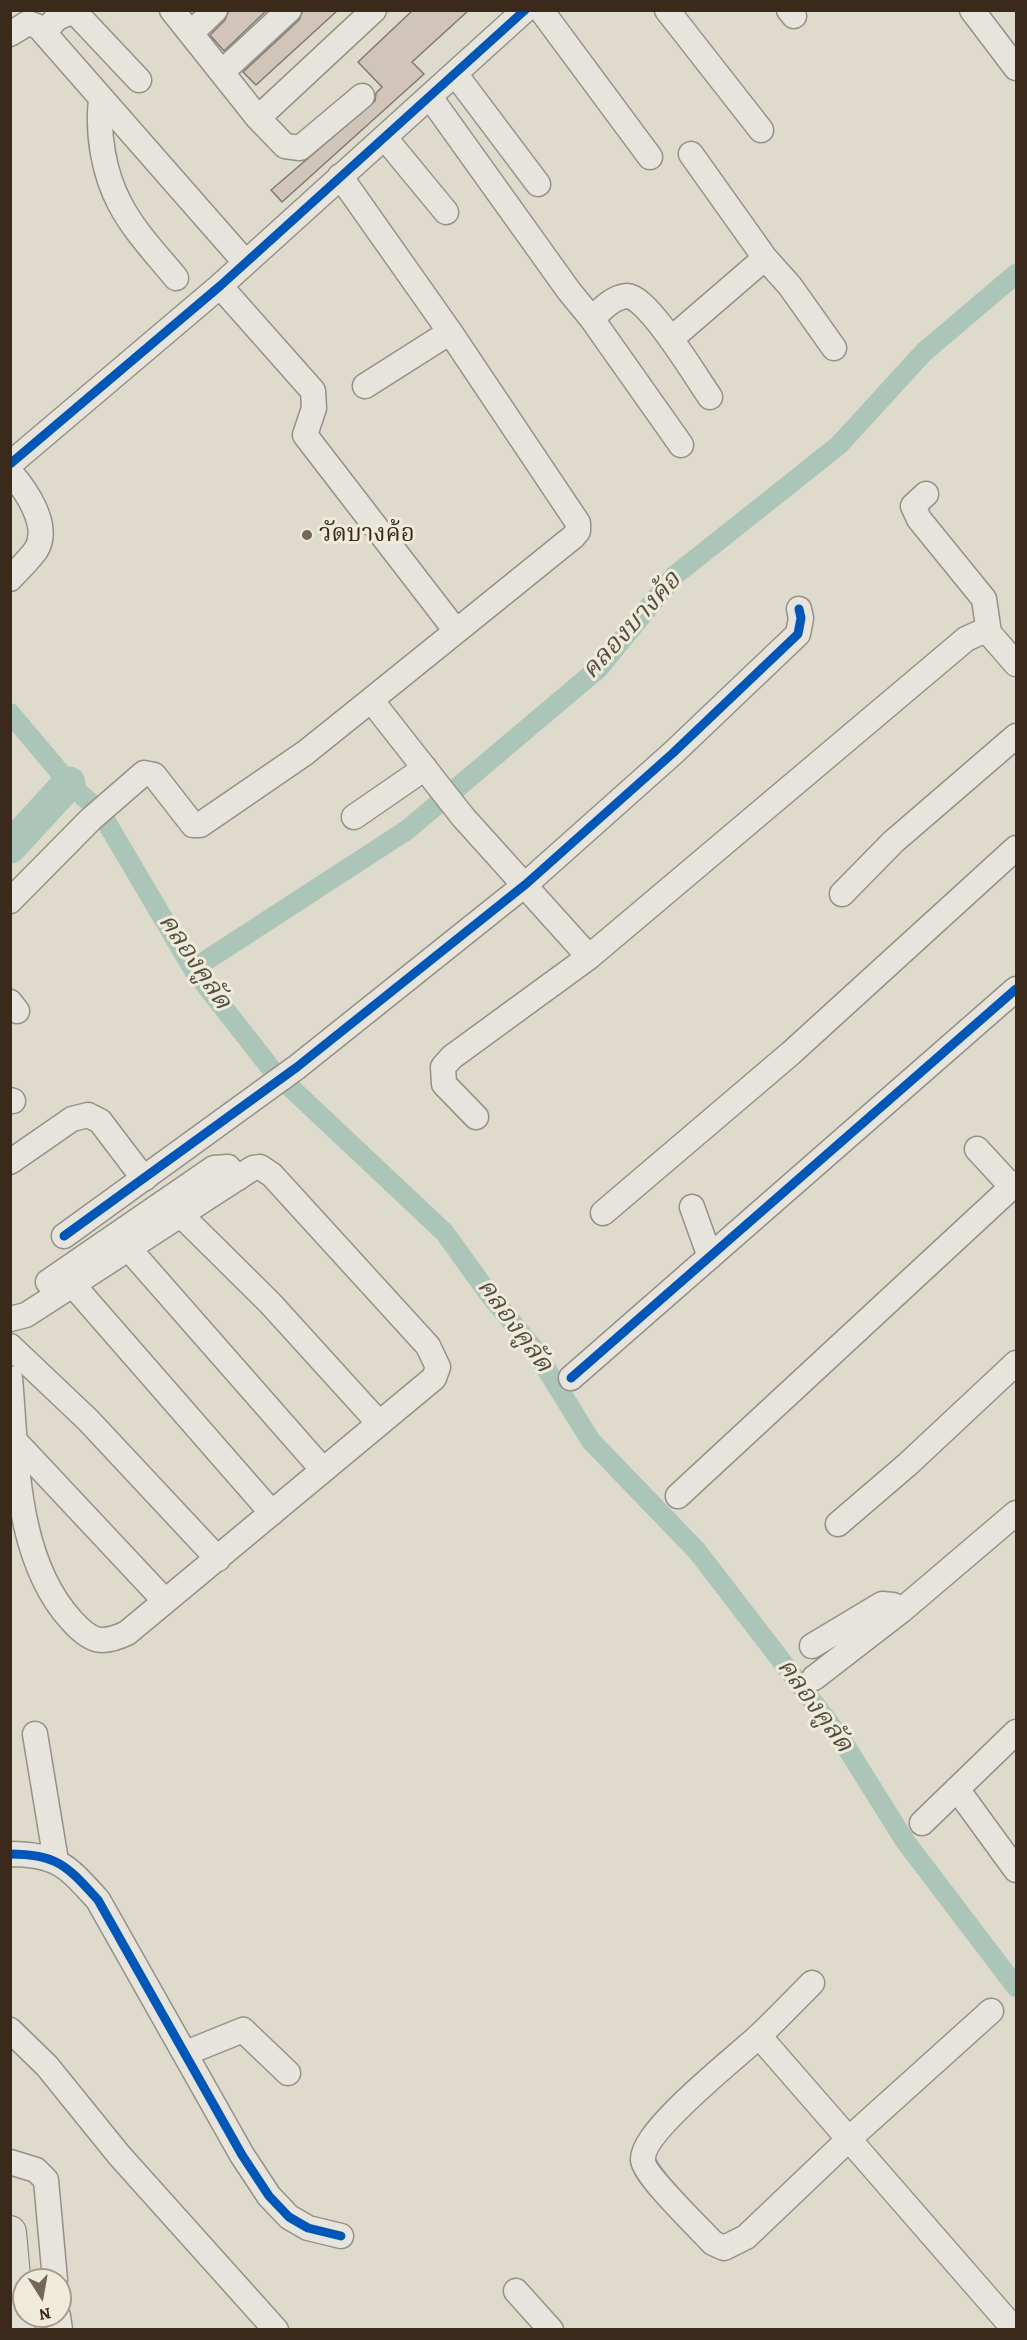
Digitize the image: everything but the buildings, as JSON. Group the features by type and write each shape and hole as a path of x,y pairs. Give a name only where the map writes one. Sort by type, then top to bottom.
{"main road":[{"path":"10,2232 19,2330"}],"street":[{"path":"44,32 57,18 74,10 139,80"},
{"path":"172,10 258,118 285,146 300,148 362,96"},
{"path":"190,33 215,10"},
{"path":"222,72 289,10"},
{"path":"258,118 374,10"},
{"path":"10,464 220,286 340,176 456,75 525,10"},
{"path":"542,10 650,157"},
{"path":"667,10 761,130"},
{"path":"972,10 1017,68"},
{"path":"10,34 28,23 34,24 44,32 101,100 245,262"},
{"path":"456,75 538,184"},
{"path":"430,97 681,445"},
{"path":"101,100 100,132 108,173 120,204 176,278"},
{"path":"385,138 446,212"},
{"path":"691,154 765,258 795,293 834,348"},
{"path":"10,901 91,819 144,773 151,773 193,825 200,825 305,753 578,531 578,523 450,332 340,176"},
{"path":"671,339 765,258"},
{"path":"220,286 313,391 314,408 305,435 456,631"},
{"path":"592,319 608,304 627,296 633,297 651,314 671,339 710,398"},
{"path":"365,386 450,332"},
{"path":"10,472 22,486 35,509 41,536 37,548 10,579"},
{"path":"926,494 913,506 919,519 984,599 989,633 1017,664"},
{"path":"64,1236 297,1067 526,884 673,753 798,634 801,618 799,609"},
{"path":"476,1117 444,1084 443,1067 452,1057 589,957 966,639 979,633 989,633"},
{"path":"371,700 463,817 526,884 589,957"},
{"path":"842,894 893,842 1017,736"},
{"path":"354,817 425,768"},
{"path":"603,1213 791,1053 1017,848"},
{"path":"571,1378 1017,989"},
{"path":"10,1162 72,1119 88,1114 100,1121 144,1179"},
{"path":"678,1496 1014,1185 977,1149"},
{"path":"10,1310 214,1168 228,1167 238,1178"},
{"path":"10,1319 26,1315 180,1214 257,1167 272,1175 428,1346 438,1367 434,1378 218,1559 127,1633 110,1642 93,1639 78,1628 65,1613 38,1570 27,1533 10,1378"},
{"path":"692,1207 710,1257"},
{"path":"180,1214 270,1303 379,1423"},
{"path":"129,1249 323,1470"},
{"path":"73,1285 272,1513"},
{"path":"10,1346 88,1420 218,1559"},
{"path":"838,1524 908,1464 1017,1363"},
{"path":"15,1440 165,1601"},
{"path":"814,1678 902,1610 1017,1513"},
{"path":"812,1647 876,1607 893,1605 902,1610"},
{"path":"922,1822 1017,1732"},
{"path":"36,1734 56,1861"},
{"path":"957,1789 1017,1870"},
{"path":"10,1854 43,1857 68,1867 98,1900 242,2155 269,2196 289,2217 308,2228 342,2236"},
{"path":"812,1983 759,2036 672,2114 644,2149 642,2161 651,2175 713,2243 724,2248 746,2237 849,2138 991,2011"},
{"path":"10,2030 47,2066 118,2155 276,2330"},
{"path":"186,2053 243,2030 288,2073"},
{"path":"759,2036 1015,2330"},
{"path":"10,2162 36,2170 46,2180 54,2268"},
{"path":"516,2291 551,2330"}],"waterway":[{"name":"คลองบางค้อ","path":"193,969 407,830 599,668 674,576 839,445 924,352 1016,274"},
{"name":"คลองคูลัด","path":"10,713 69,783 101,813 193,969 273,1071 445,1233 488,1293 534,1349 591,1441 697,1551 840,1737 905,1841 1016,1987"},
{"name":"คลองบางค้อ","path":"10,847 69,783"}],"cycle path":[{"path":"10,464 220,286 525,10"},
{"path":"64,1236 297,1067 526,884 673,753 798,634 801,618 799,609"},
{"path":"571,1378 1016,989"},
{"path":"10,1854 40,1857 61,1865 70,1871 98,1900 242,2155 269,2196 289,2217 308,2228 341,2236"}],"place":[{"name":"วัดบางค้อ","path":"307,535"}]}
